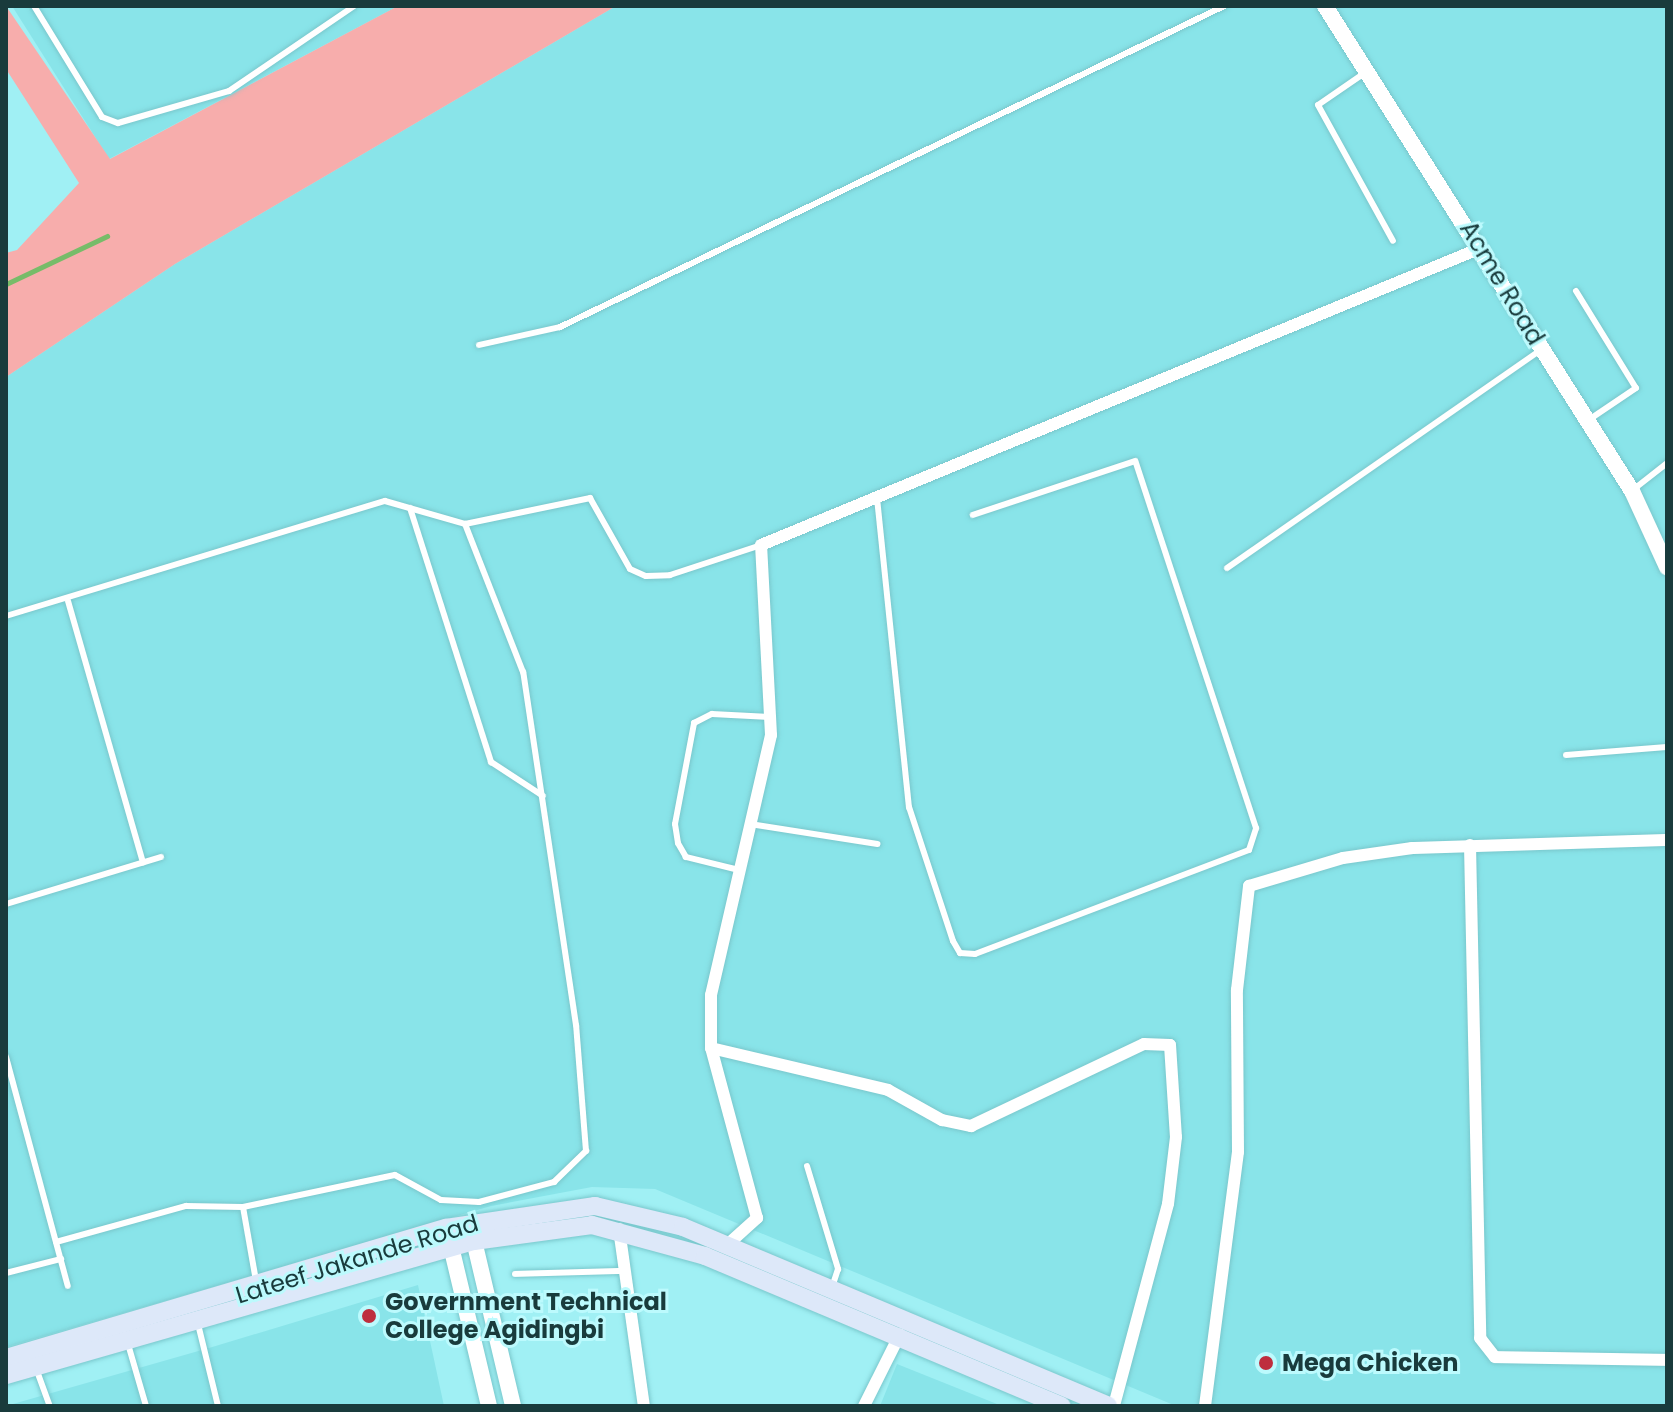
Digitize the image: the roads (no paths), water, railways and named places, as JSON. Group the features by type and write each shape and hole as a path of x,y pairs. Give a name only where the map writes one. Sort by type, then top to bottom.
{"main road":[{"name":"Lateef Jakande Road","path":"6,1375 198,1324 451,1248 472,1232 595,1206 641,1213 726,1246 1108,1406"},
{"name":"Lateef Jakande Road","path":"6,1358 258,1288 446,1228 472,1232 576,1226 619,1229 900,1334 1062,1406"}],"street":[{"name":"Acme Road","path":"1325,6 1632,491 1667,567"},
{"path":"726,1246 753,1227 757,1209 711,1048 711,995 771,717 761,545 1481,248"},
{"path":"1205,1406 1238,1152 1237,990 1249,886 1343,858 1470,845 1667,840"},
{"path":"1470,845 1480,1338 1495,1357 1667,1360"},
{"path":"711,1048 888,1090 942,1120 971,1126 1144,1044 1170,1045 1176,1137 1168,1204 1114,1406"},
{"path":"446,1228 489,1406"},
{"path":"619,1229 644,1406"},
{"path":"472,1232 513,1406"},
{"path":"864,1406 900,1334"}],"lane":[{"path":"34,6 102,117 118,123 229,91 354,6"},
{"path":"479,345 560,327 1224,6"},
{"path":"1366,72 1318,105 1393,241"},
{"path":"1576,291 1636,388 1587,421"},
{"path":"1227,568 1542,349"},
{"path":"877,498 909,807 953,941 960,953 975,954 1249,850 1256,828 1135,461 973,515"},
{"path":"1632,491 1667,463"},
{"path":"6,616 68,601 354,507 385,501 465,524 590,498 630,569 646,576 670,575 761,545"},
{"path":"410,508 491,762 543,796"},
{"path":"56,1242 186,1206 243,1207 395,1175 441,1200 479,1202 554,1182 578,1164 586,1151 577,1040 523,672 465,524"},
{"path":"68,601 143,862"},
{"path":"739,870 686,857 678,843 675,824 694,723 712,714 771,717"},
{"path":"1566,755 1667,747"},
{"path":"750,824 877,844"},
{"path":"6,904 161,857"},
{"path":"6,1057 68,1286"},
{"path":"807,1166 838,1269 830,1291"},
{"path":"243,1207 258,1288"},
{"path":"6,1273 61,1259"},
{"path":"515,1274 624,1271"},
{"path":"198,1324 217,1406"},
{"path":"127,1342 146,1406"},
{"path":"36,1367 50,1406"}],"waterway":[{"path":"6,284 107,236"}],"place":[{"name":"Government Technical College Agidingbi","path":"369,1316"},
{"name":"Mega Chicken","path":"1266,1363"}]}
